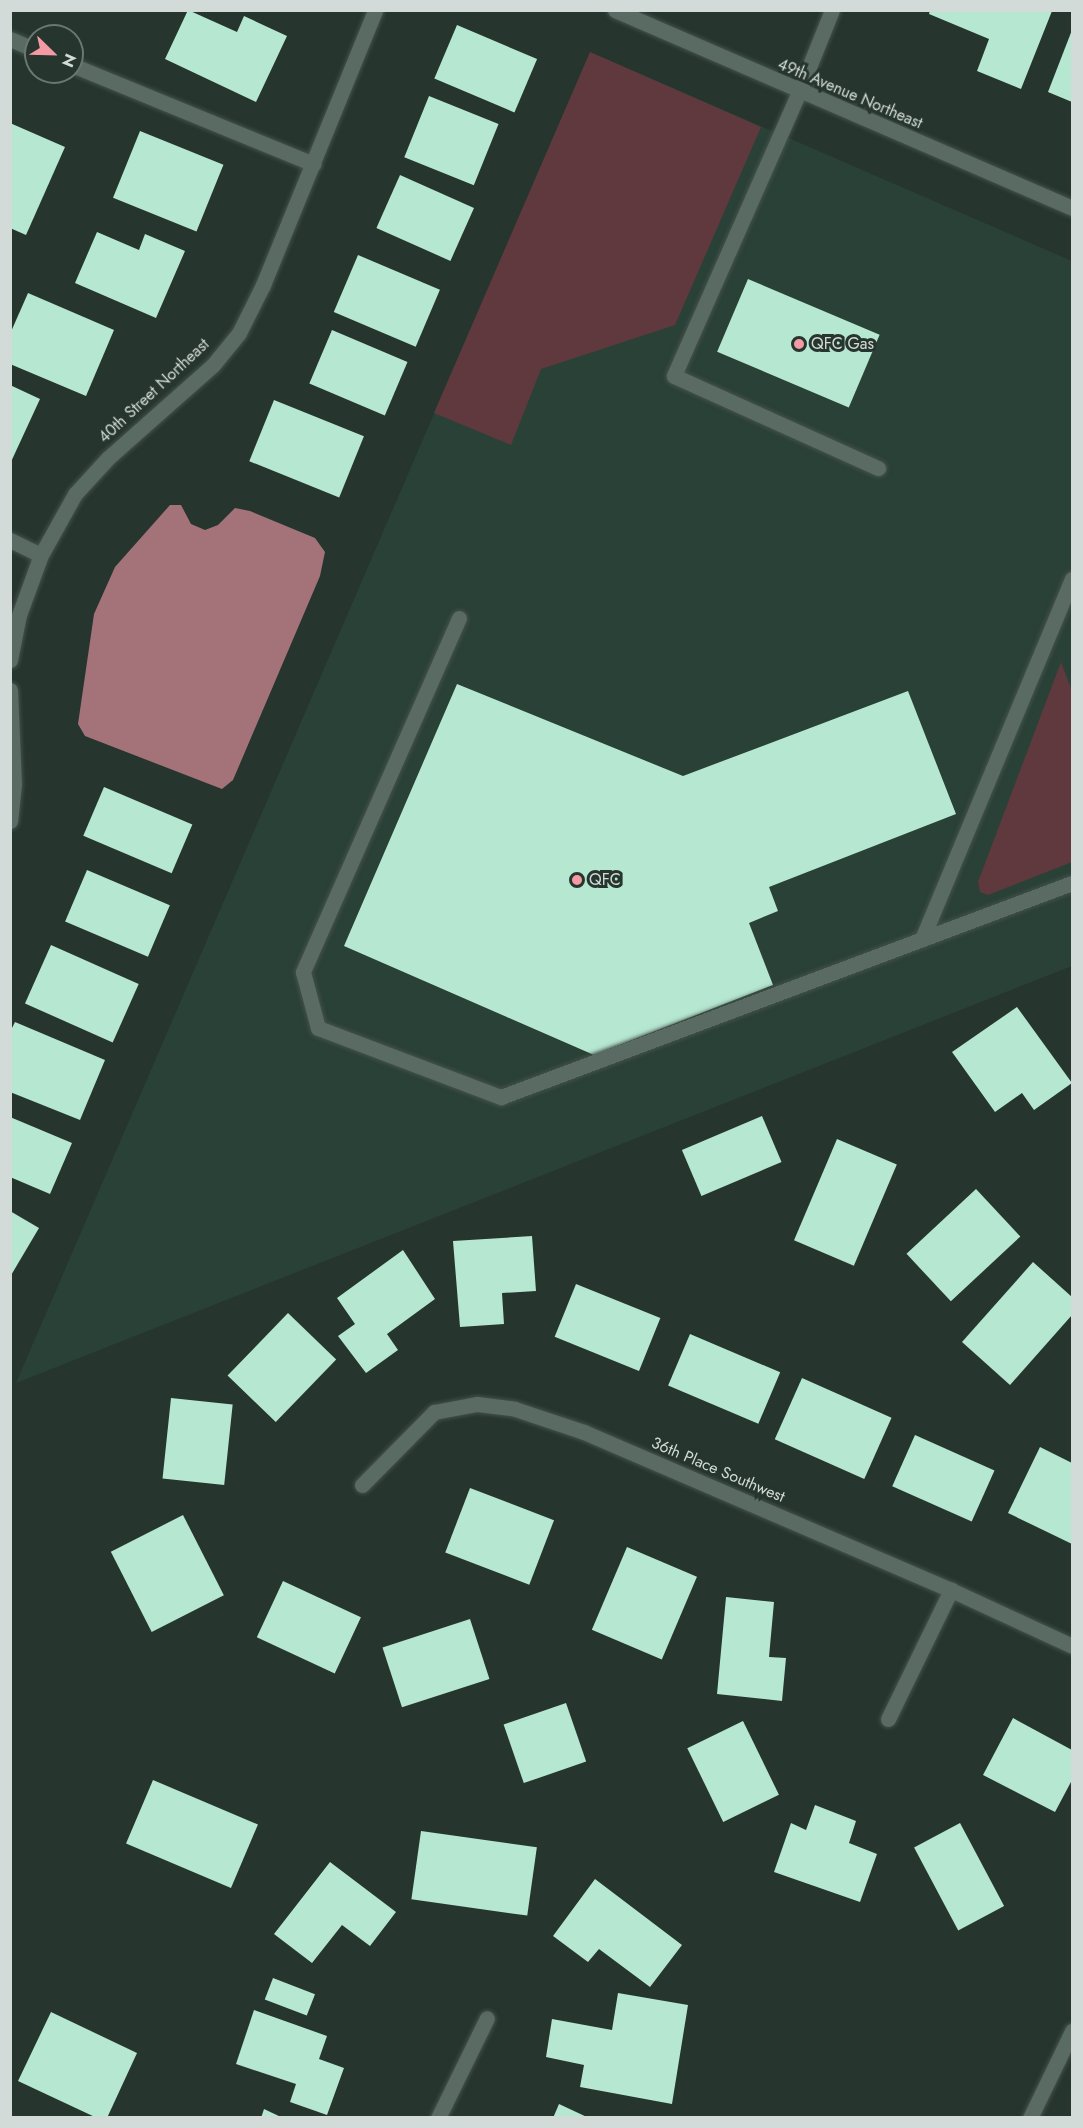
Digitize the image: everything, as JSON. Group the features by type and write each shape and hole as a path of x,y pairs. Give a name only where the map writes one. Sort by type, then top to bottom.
{"street":[{"name":"40th Street Northeast","path":"10,660 19,615 42,555 75,494 108,458 213,365 239,333 313,164 375,10"},
{"name":"49th Avenue Northeast","path":"615,10 799,92 1072,208"},
{"path":"832,10 799,92 674,376 878,468"},
{"path":"10,39 24,45"},
{"path":"84,70 313,164"},
{"path":"10,540 42,555"},
{"path":"922,939 1072,579"},
{"path":"459,618 303,972 318,1028 501,1097 1072,883"},
{"path":"10,690 14,784 10,821"},
{"name":"36th Place Southwest","path":"362,1485 434,1412 477,1404 515,1409 584,1432 951,1590 1072,1646"},
{"path":"888,1719 951,1590"},
{"path":"438,2118 487,2018"},
{"path":"1030,2118 1072,2031"}],"shaded area":[{"path":"590,52 1072,261 1072,966 16,1383"},
{"path":"590,52 761,127 675,325 541,369 511,445 434,413"},
{"path":"170,505 181,505 191,524 205,530 218,525 235,508 250,511 315,538 325,552 320,576 233,780 222,789 85,736 78,724 94,614 115,567"},
{"path":"1061,662 1072,691 1072,862 988,895 980,892 978,882"}],"building":[{"path":"188,10 237,32 244,16 287,36 256,102 165,59"},
{"path":"930,10 1052,11 1021,89 977,71 989,39 929,14"},
{"path":"457,25 537,59 514,112 434,78"},
{"path":"1072,30 1072,102 1048,92"},
{"path":"429,96 499,124 474,185 404,157"},
{"path":"10,123 65,147 26,235 10,228"},
{"path":"140,131 223,165 196,231 113,198"},
{"path":"400,175 474,208 450,261 376,228"},
{"path":"97,232 139,250 145,234 185,251 156,318 75,283"},
{"path":"358,255 440,290 416,347 334,312"},
{"name":"QFC Gas","path":"748,279 880,335 849,408 717,352"},
{"path":"28,293 114,330 86,396 10,364 10,334"},
{"path":"332,330 407,362 385,415 309,383"},
{"path":"10,385 40,399 10,464"},
{"path":"274,400 364,436 339,498 249,461"},
{"path":"457,684 683,776 908,691 956,814 769,887 778,911 749,923 773,985 594,1055 344,946"},
{"path":"104,787 192,825 172,873 83,836"},
{"path":"87,870 170,905 148,957 65,922"},
{"path":"51,945 139,984 113,1043 25,1003"},
{"path":"1017,1007 1072,1083 1034,1110 1022,1093 995,1112 952,1052"},
{"path":"15,1022 105,1060 80,1120 10,1092 10,1032"},
{"path":"762,1116 782,1162 701,1196 682,1150"},
{"path":"10,1117 72,1143 50,1194 10,1177"},
{"path":"837,1139 897,1164 854,1266 794,1240"},
{"path":"976,1189 1020,1237 951,1301 907,1254"},
{"path":"10,1211 39,1228 10,1277"},
{"path":"532,1236 536,1291 502,1293 504,1324 460,1327 453,1241"},
{"path":"403,1250 435,1299 387,1334 398,1350 366,1373 338,1336 355,1324 337,1298"},
{"path":"1033,1262 1072,1297 1072,1315 1010,1385 962,1342"},
{"path":"576,1284 660,1318 639,1371 555,1337"},
{"path":"288,1313 336,1360 276,1422 228,1376"},
{"path":"690,1334 780,1372 758,1424 668,1386"},
{"path":"802,1378 892,1418 864,1479 775,1439"},
{"path":"171,1398 233,1404 224,1485 163,1479"},
{"path":"915,1435 994,1470 972,1522 892,1486"},
{"path":"1040,1447 1072,1463 1072,1544 1008,1513"},
{"path":"470,1488 554,1520 529,1585 445,1552"},
{"path":"183,1515 224,1595 152,1632 111,1552"},
{"path":"627,1547 697,1577 662,1660 592,1630"},
{"path":"283,1581 361,1617 335,1674 257,1637"},
{"path":"726,1597 774,1602 769,1657 786,1658 782,1701 717,1694"},
{"path":"470,1619 489,1679 402,1707 383,1647"},
{"path":"566,1703 586,1762 524,1783 504,1724"},
{"path":"1013,1718 1072,1750 1072,1780 1055,1812 983,1775"},
{"path":"743,1721 779,1795 723,1822 687,1748"},
{"path":"153,1780 258,1825 231,1888 126,1844"},
{"path":"815,1805 856,1821 849,1843 877,1854 860,1902 774,1872 791,1823 806,1830"},
{"path":"960,1823 1004,1906 958,1930 914,1847"},
{"path":"421,1831 537,1847 527,1916 411,1899"},
{"path":"330,1862 396,1912 370,1946 342,1925 312,1963 274,1934"},
{"path":"595,1879 682,1945 650,1987 599,1949 588,1962 553,1936"},
{"path":"273,1978 315,1994 307,2016 265,1999"},
{"path":"618,1993 688,2005 672,2104 580,2087 584,2065 546,2057 552,2019 612,2030"},
{"path":"254,2010 327,2036 319,2059 344,2068 327,2115 290,2102 296,2084 236,2064"},
{"path":"51,2012 137,2053 107,2118 97,2118 18,2081"},
{"path":"559,2104 589,2118 553,2118"},
{"path":"264,2109 283,2118 261,2118"}],"place":[{"name":"QFC Gas","path":"799,344"},
{"name":"QFC","path":"577,880"}]}
